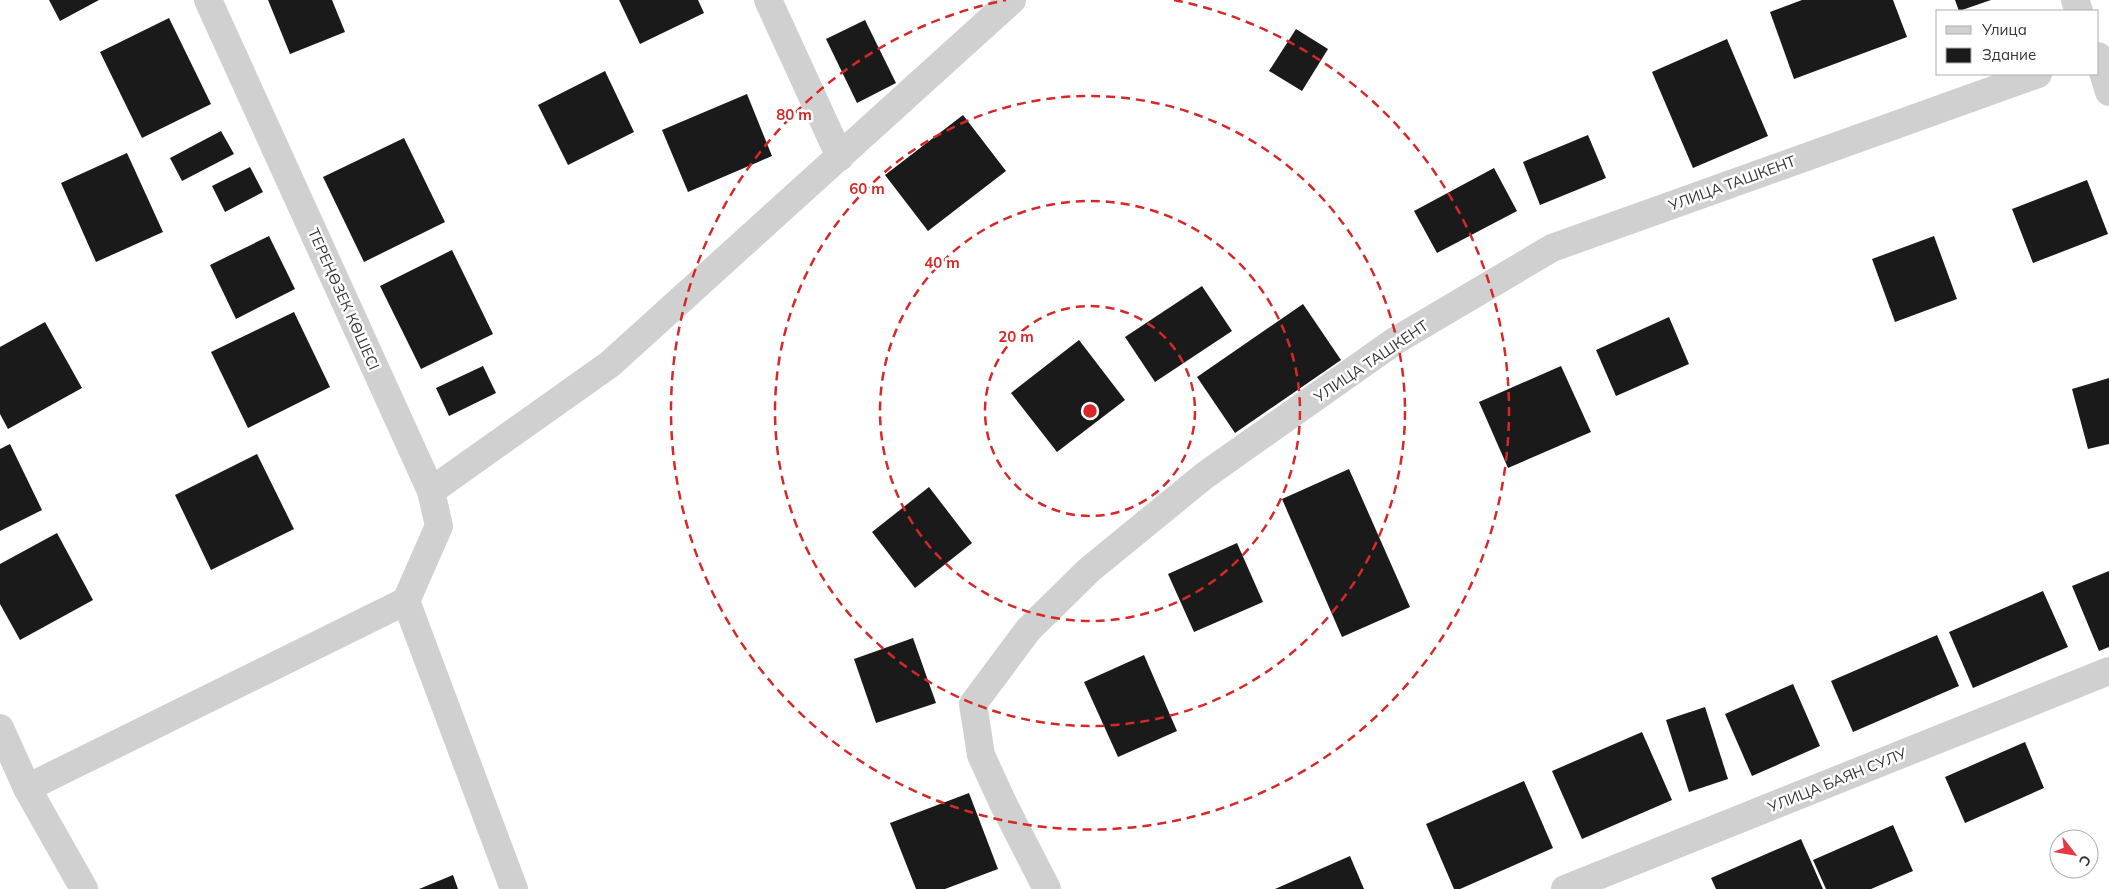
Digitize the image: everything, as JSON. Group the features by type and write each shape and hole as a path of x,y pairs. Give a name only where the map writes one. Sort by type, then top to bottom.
{"street":[{"name":"ТЕРЕҢӨЗЕК КӨШЕСІ","path":"208,0 431,491 439,526 406,601"},
{"path":"768,0 840,157"},
{"path":"431,491 610,364 1012,0"},
{"path":"2099,57 2109,92"},
{"name":"УЛИЦА ТАШКЕНТ","path":"1047,889 981,755 973,704 1028,630 1090,570 1173,501 1204,476 1396,341 1552,248 2035,75"},
{"path":"27,788 406,601 514,889"},
{"name":"УЛИЦА БАЯН СУЛУ","path":"1566,889 2109,671"},
{"path":"0,728 27,788 84,889"}],"building":[{"path":"49,0 99,0 60,21"},
{"path":"268,0 332,0 345,32 290,54"},
{"path":"619,0 698,0 704,13 640,44"},
{"path":"1802,0 1893,0 1907,37 1794,79 1770,12"},
{"path":"1955,0 1991,0 1962,10 1959,10"},
{"path":"169,18 211,104 142,138 100,52"},
{"path":"865,20 896,83 857,103 826,39"},
{"path":"1296,29 1328,49 1302,91 1269,71"},
{"path":"1727,39 1768,136 1693,168 1652,72"},
{"path":"605,71 634,132 568,165 538,105"},
{"path":"747,94 772,156 688,192 662,130"},
{"path":"963,115 1006,171 928,231 885,175"},
{"path":"221,131 234,154 182,181 170,158"},
{"path":"1588,135 1606,178 1540,205 1523,162"},
{"path":"404,138 445,222 364,262 323,177"},
{"path":"127,153 163,232 96,262 61,183"},
{"path":"250,167 263,192 225,212 212,186"},
{"path":"1494,168 1517,211 1437,253 1414,211"},
{"path":"2087,180 2108,234 2033,263 2012,209"},
{"path":"269,236 295,289 236,319 210,265"},
{"path":"1934,236 1957,299 1895,322 1872,259"},
{"path":"452,250 493,334 421,369 380,286"},
{"path":"1202,286 1232,331 1155,382 1125,337"},
{"path":"1303,304 1341,360 1235,433 1197,377"},
{"path":"294,312 330,387 248,428 211,352"},
{"path":"1669,317 1689,364 1616,396 1596,350"},
{"path":"45,322 82,388 8,429 0,414 0,347"},
{"path":"1079,340 1125,400 1057,452 1011,393"},
{"path":"483,366 496,393 449,416 436,388"},
{"path":"1561,366 1591,432 1508,468 1479,402"},
{"path":"2109,378 2109,444 2088,449 2072,389"},
{"path":"10,444 42,510 0,531 0,449"},
{"path":"257,454 294,529 211,570 175,495"},
{"path":"1349,469 1410,607 1342,637 1282,499"},
{"path":"929,487 972,543 915,588 872,532"},
{"path":"57,533 93,600 20,640 0,604 0,564"},
{"path":"1237,543 1263,602 1194,632 1168,574"},
{"path":"2109,571 2109,647 2099,651 2072,586"},
{"path":"2043,591 2068,647 1973,688 1949,632"},
{"path":"1937,635 1959,686 1853,732 1831,681"},
{"path":"913,638 936,703 876,723 854,659"},
{"path":"1144,655 1177,731 1118,757 1084,682"},
{"path":"1793,684 1820,746 1752,776 1725,714"},
{"path":"1705,707 1728,779 1689,792 1666,720"},
{"path":"1642,732 1672,800 1582,839 1552,771"},
{"path":"2025,742 2044,788 1965,823 1945,777"},
{"path":"1524,781 1553,848 1460,889 1454,889 1426,824"},
{"path":"969,793 998,869 945,889 916,889 890,823"},
{"path":"1893,825 1913,871 1871,889 1826,889 1813,860"},
{"path":"1801,839 1823,889 1716,889 1711,878"},
{"path":"1350,856 1364,889 1275,889"},
{"path":"453,875 458,889 419,889"}]}
